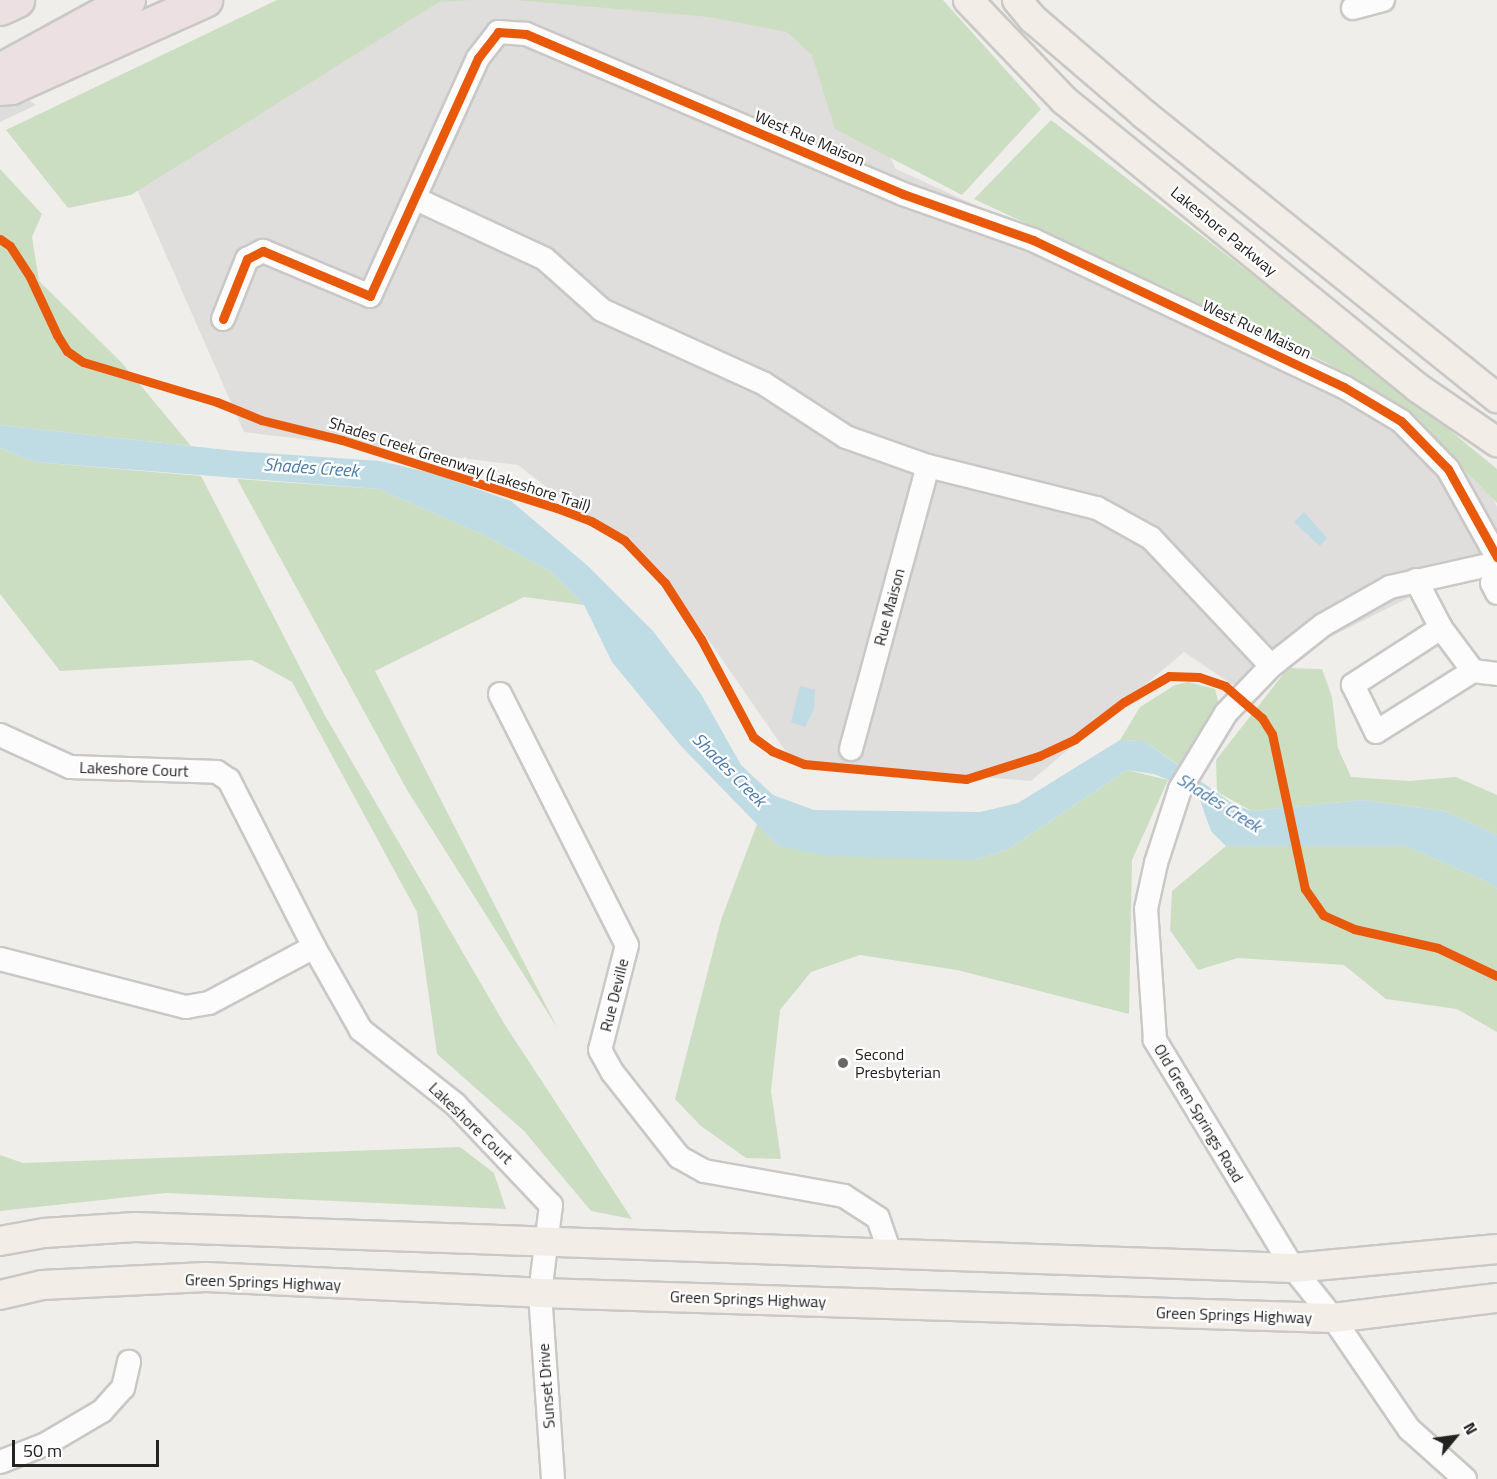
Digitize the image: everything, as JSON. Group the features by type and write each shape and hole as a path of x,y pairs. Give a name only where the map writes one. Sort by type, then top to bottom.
{"highway":[{"path":"0,8 17,0"},
{"path":"4,82 128,0"},
{"path":"4,82 205,0"}],"main road":[{"name":"Lakeshore Parkway","path":"968,0 1065,101 1418,388 1497,442"},
{"path":"1017,0 1034,19 1145,115 1497,398"},
{"path":"0,1241 44,1233 135,1227 546,1240 891,1256 1293,1268 1497,1249"},
{"name":"Green Springs Highway","path":"0,1295 42,1285 206,1277 540,1293 1333,1318 1497,1298"}],"street":[{"path":"1353,8 1383,0"},
{"name":"West Rue Maison","path":"223,319 247,260 263,251 370,296 416,199 478,58 498,32 526,34 903,194 1033,240 1344,387 1401,421 1448,469 1497,556"},
{"path":"416,199 545,259 602,310 763,383 846,437 928,466 1097,508 1151,538 1270,666"},
{"name":"Rue Maison","path":"851,749 928,466"},
{"name":"Old Green Springs Road","path":"1465,1479 1409,1430 1333,1318 1293,1268 1155,1040 1146,909 1177,799 1202,750 1226,713 1270,666 1323,625 1390,587 1497,563"},
{"path":"1497,570 1492,583 1497,593"},
{"path":"1416,580 1441,628 1473,671"},
{"path":"1441,628 1353,685 1376,732 1473,671 1497,674"},
{"name":"Rue Deville","path":"500,694 627,945 600,1050 612,1073 680,1157 704,1171 844,1196 878,1218 891,1256"},
{"name":"Lakeshore Court","path":"0,735 70,767 217,772 229,780 314,947 361,1030 455,1104 551,1205 540,1293"},
{"path":"0,959 186,1007 209,1003 314,947"},
{"name":"Sunset Drive","path":"540,1293 550,1477"},
{"path":"0,1462 46,1443 102,1411 123,1388 129,1362"}],"shaded area":[{"path":"427,0 813,0 896,169 1401,399 1483,478 1497,507 1497,554 1233,685 1184,652 1031,781 793,762 667,580 518,465 244,432 130,173"}],"green space":[{"path":"277,0 472,0 439,2 131,195 68,208 6,130"},
{"path":"515,0 943,0 1041,109 962,195 835,129 812,55 787,32 709,17"},
{"path":"1051,120 1380,373 1497,469 1497,503 1403,407 1325,362 974,199"},
{"path":"0,169 42,214 32,237 39,281 122,363 191,446 0,425"},
{"path":"0,448 35,462 201,476 323,712 505,1025 632,1219 591,1211 524,1131 437,1054 417,912 292,682 252,660 60,671 0,594"},
{"path":"237,479 378,489 486,536 551,572 584,605 524,597 375,671 558,1029 407,790"},
{"path":"1288,668 1322,669 1332,697 1338,748 1351,777 1409,781 1456,777 1497,795 1497,835 1444,811 1362,800 1252,811 1217,792 1216,760"},
{"path":"1188,682 1215,689 1220,709 1180,766 1144,741 1120,740 1140,707 1175,685"},
{"path":"1127,770 1168,780 1132,860 1129,1014 957,970 860,955 811,972 780,1010 771,1091 781,1159 746,1158 701,1126 675,1099 721,920 757,824 778,846 975,860 1007,850"},
{"path":"1226,846 1405,846 1488,882 1497,889 1497,1032 1457,1009 1386,999 1344,965 1238,958 1198,970 1170,930 1172,891"},
{"path":"460,1147 494,1173 506,1209 166,1193 0,1211 0,1155 23,1163"}],"water":[{"name":"Shades Creek","path":"0,425 236,451 380,461 436,474 511,501 588,566 653,631 701,694 741,765 773,795 814,810 980,812 1018,803 1120,740 1144,741 1233,804 1252,811 1362,800 1444,811 1497,835 1497,889 1488,882 1405,846 1226,846 1211,831 1197,792 1154,774 1127,770 1007,850 975,860 826,856 778,846 680,745 612,662 584,605 551,572 486,536 378,489 35,462 0,448"},
{"path":"1304,512 1327,538 1320,546 1294,522"},
{"path":"800,686 815,690 814,709 805,727 791,722"}],"pier":[{"path":"0,80 11,87 36,105 0,122"}],"cycle path":[{"path":"223,319 247,259 263,251 370,296 478,58 498,32 526,34 903,194 1033,240 1344,387 1401,421 1448,469 1497,557"},
{"name":"Shades Creek Greenway (Lakeshore Trail)","path":"0,239 10,246 30,277 67,351 83,362 217,402 261,420 342,440 557,508 591,521 625,541 665,583 701,639 753,737 772,751 804,764 966,779 1039,756 1075,739 1124,702 1169,676 1199,677 1225,686 1262,718 1272,734 1305,889 1323,915 1354,929 1438,948 1497,976"}],"place":[{"name":"Second Presbyterian","path":"843,1063"}]}
